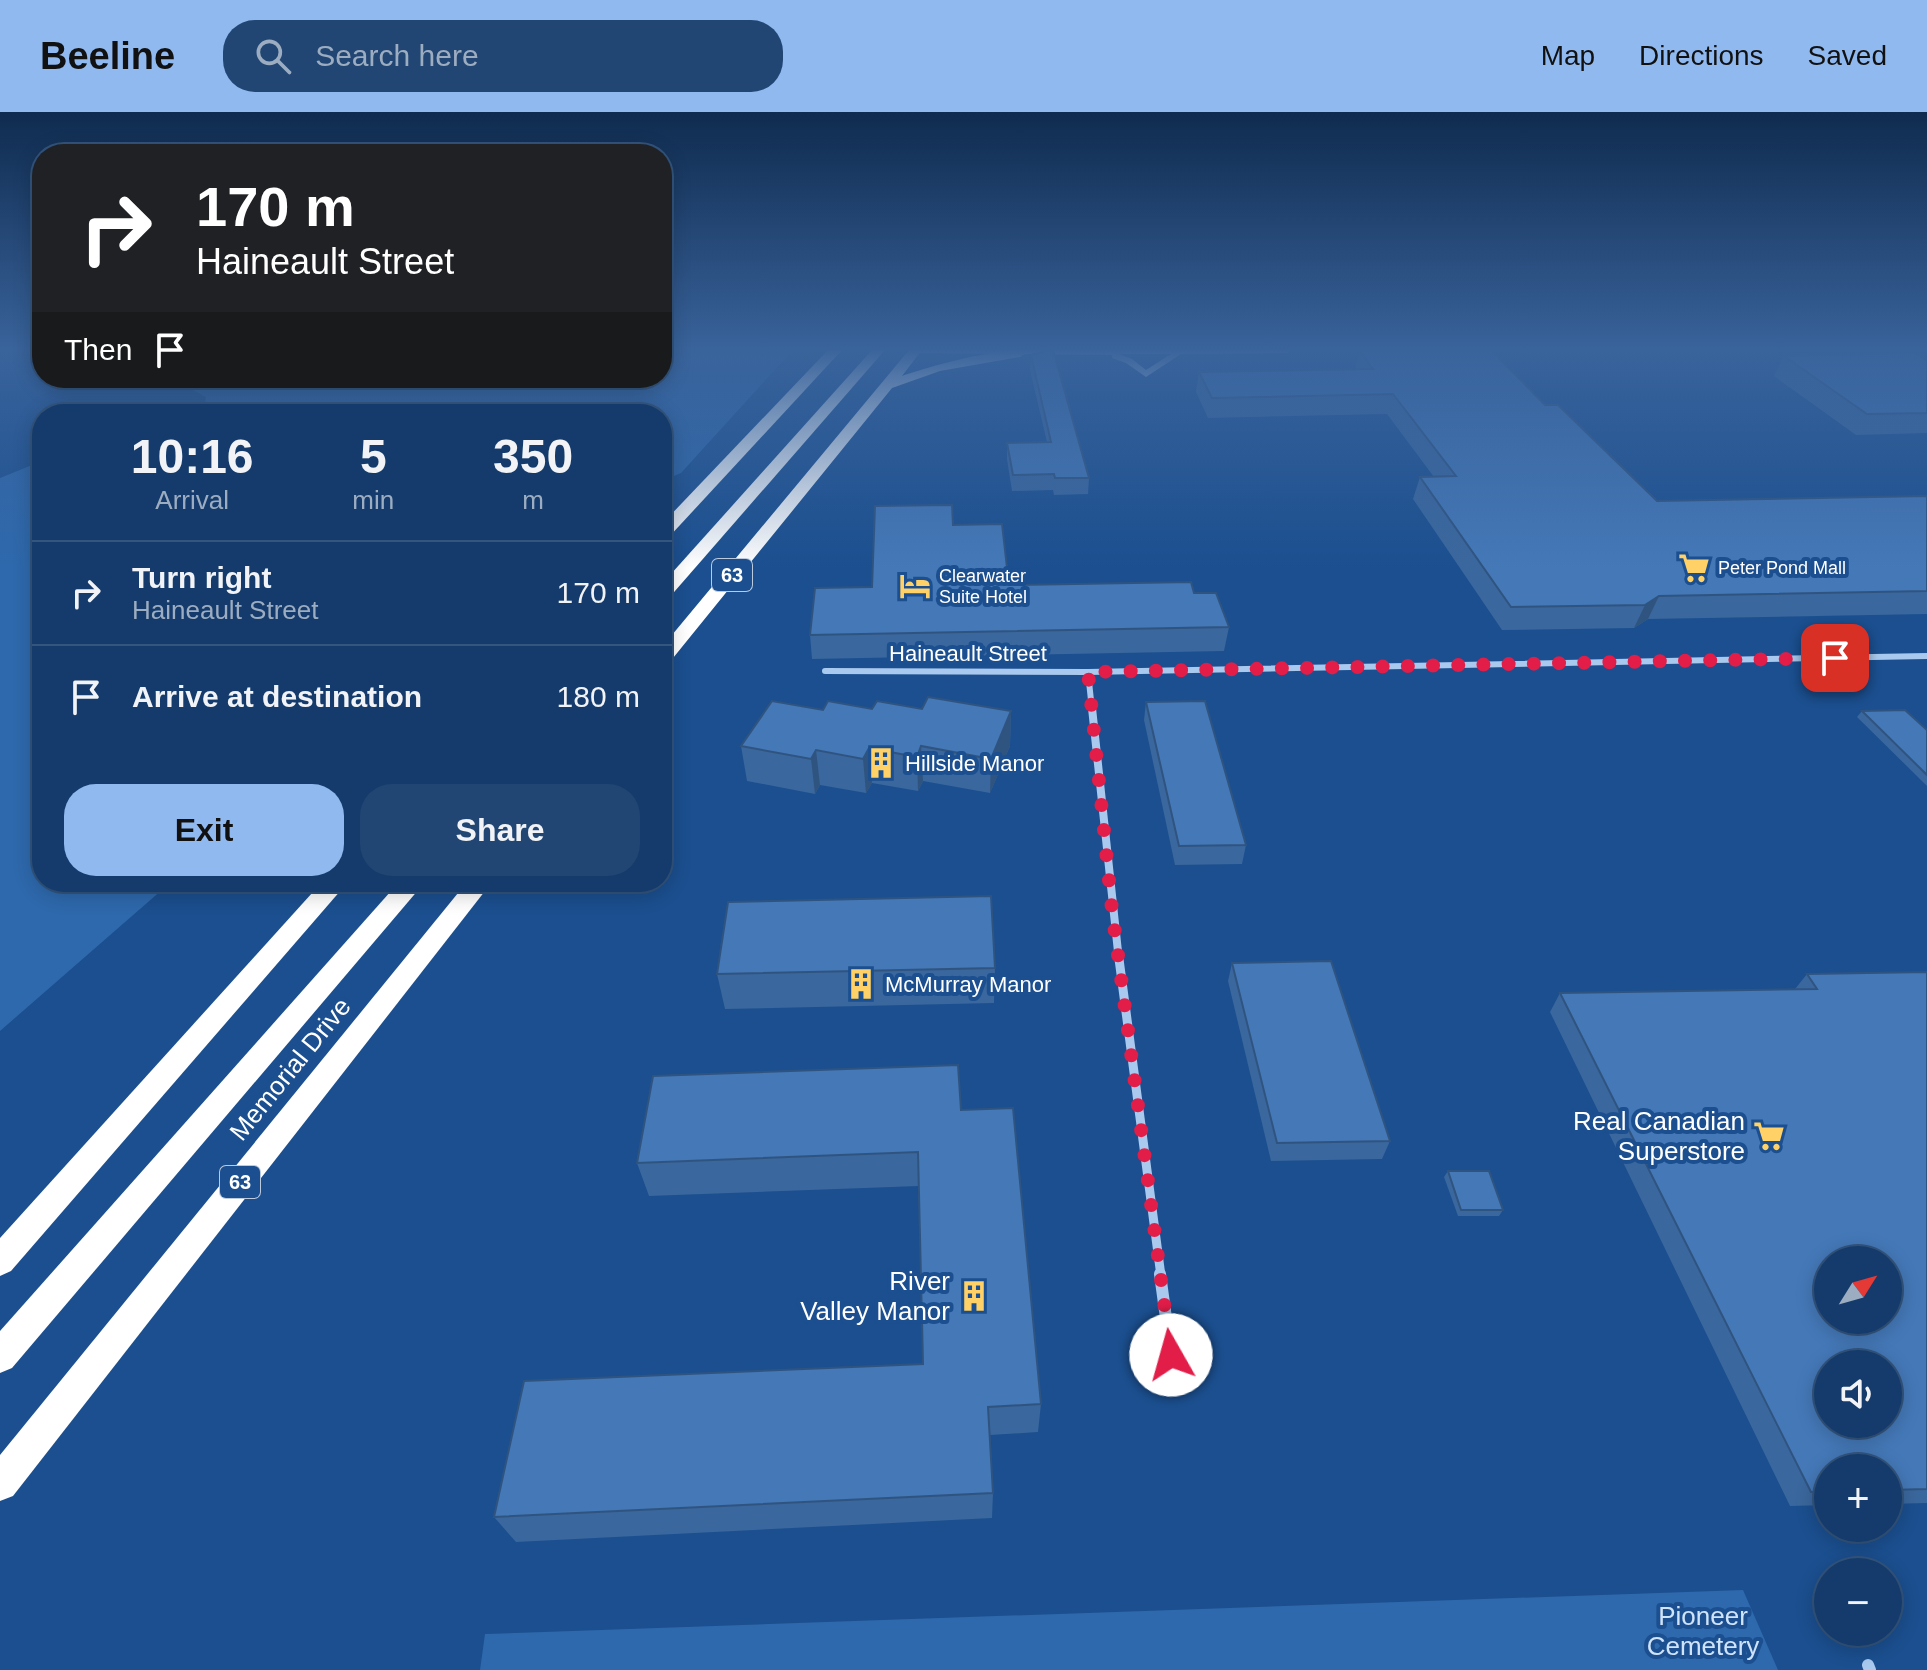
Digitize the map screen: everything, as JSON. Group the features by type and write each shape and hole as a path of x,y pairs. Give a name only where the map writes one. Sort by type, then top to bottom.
{"highway":[{"path":"672,523 767,423"},
{"name":"63","path":"672,583 813,423"},
{"name":"63","path":"672,647 858,423"},
{"path":"0,1261 327,892"},
{"name":"Memorial Drive","path":"0,1356 404,892"},
{"name":"Memorial Drive","path":"0,1483 472,892"}],"street":[{"name":"Haineault Street","path":"825,671 1088,672 1927,656"},
{"path":"1088,672 1112,910 1171,1355"}],"green space":[{"path":"672,423 727,423 681,473 672,477"},
{"path":"32,465 32,892 160,892 0,1031 0,478"},
{"name":"Pioneer Cemetery","path":"1743,1590 1778,1670 480,1670 485,1634"}],"building":[{"path":"1047,423 1073,423 1089,478 1055,478 1054,474 1013,475 1007,443 1051,442"},
{"name":"Peter Pond Mall","path":"1415,423 1576,423 1657,501 1927,496 1927,591 1659,596 1645,605 1511,607 1420,477 1456,476"},
{"path":"952,505 953,525 1002,524 1009,585 1191,582 1194,593 1216,593 1229,627 810,635 815,588 872,587 875,506"},
{"path":"928,697 1011,711 991,759 921,746 917,757 869,748 863,759 816,750 811,759 741,746 772,701 823,710 828,701 872,709 877,701 922,709"},
{"path":"1205,701 1246,845 1179,846 1146,702"},
{"path":"1905,710 1927,730 1927,775 1862,711"},
{"path":"991,896 995,968 717,974 728,902"},
{"path":"1331,961 1390,1141 1277,1143 1232,963"},
{"name":"Real Canadian Superstore","path":"1927,972 1927,1489 1902,1490 1902,1454 1814,1454 1814,1492 1811,1492 1560,993 1817,989 1807,974"},
{"name":"River Valley Manor","path":"958,1065 961,1110 1013,1108 1041,1404 988,1407 993,1493 494,1517 524,1381 923,1364 918,1152 637,1163 653,1076"},
{"path":"1448,1171 1489,1171 1503,1210 1461,1210"}],"place":[{"name":"Peter Pond Mall","path":"1694,568"},
{"name":"Clearwater Suite Hotel","path":"915,586"},
{"name":"Hillside Manor","path":"881,763"},
{"name":"McMurray Manor","path":"861,984"},
{"name":"Real Canadian Superstore","path":"1769,1136"},
{"name":"River Valley Manor","path":"974,1296"}],"route":[{"path":"1171,1355 1112,910 1088,672 1835,658"}]}
